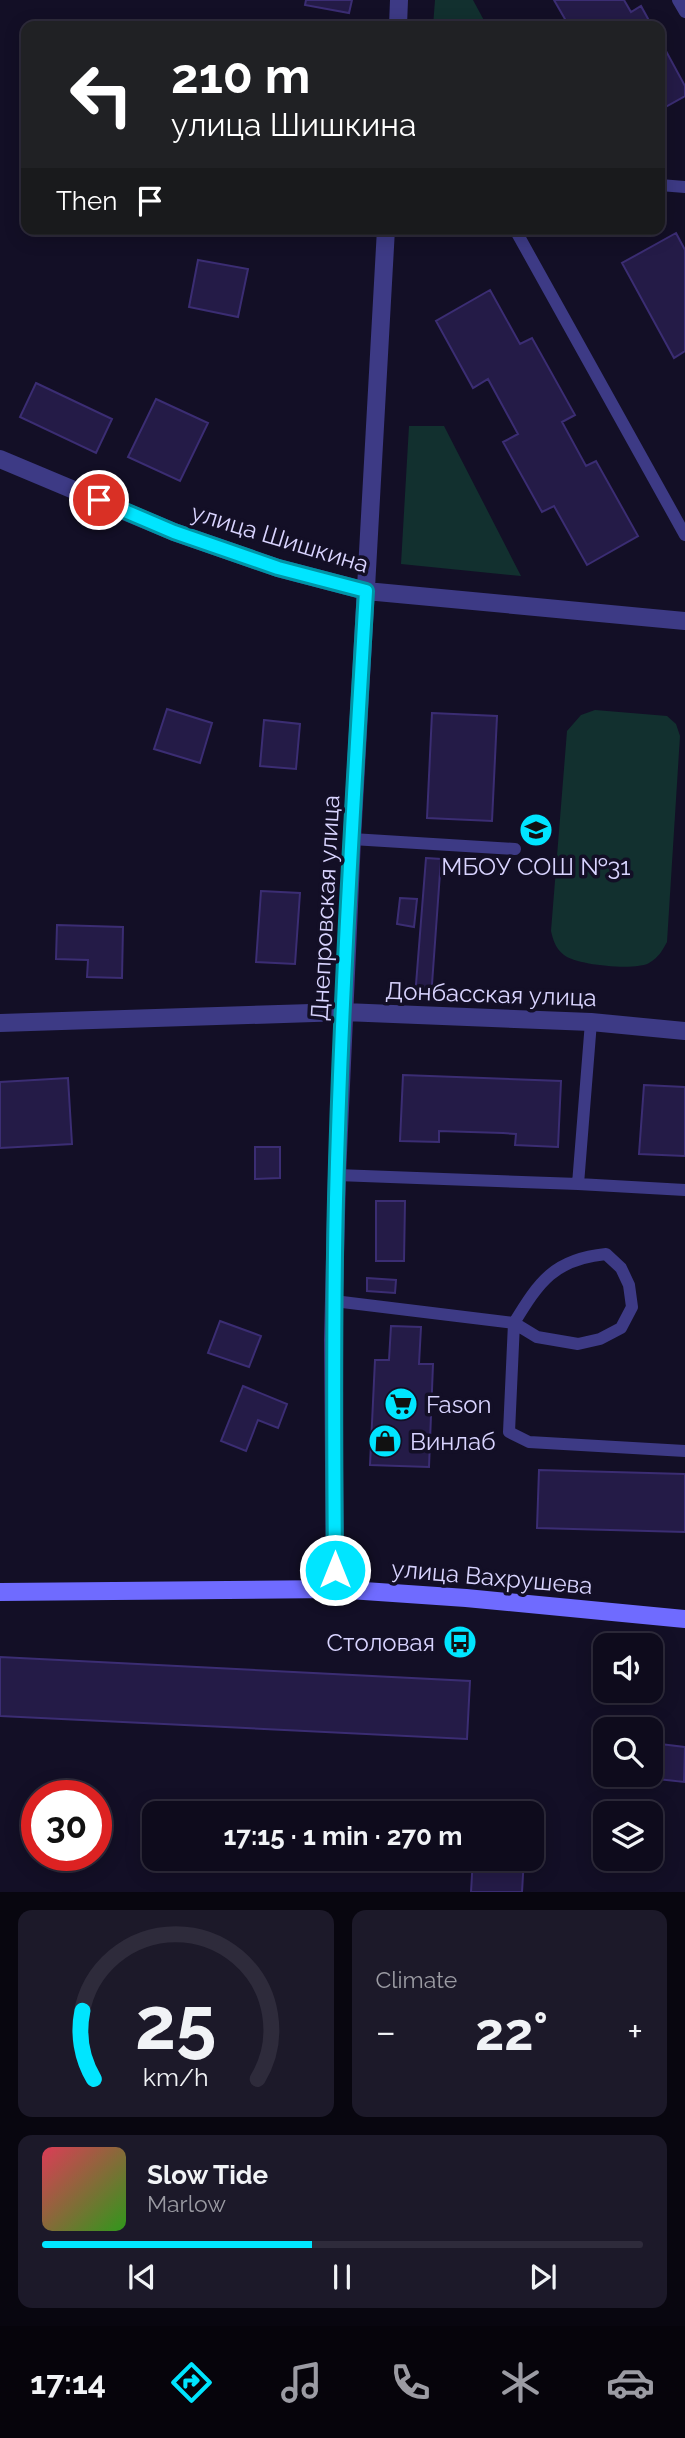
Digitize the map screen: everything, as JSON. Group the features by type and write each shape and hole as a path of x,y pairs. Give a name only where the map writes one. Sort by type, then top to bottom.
{"main road":[{"name":"улица Вахрушева","path":"0,1592 335,1590 466,1598 685,1619"}],"street":[{"path":"398,21 399,0"},
{"name":"Днепровская улица","path":"335,1590 334,1301 337,1175 352,839 386,235"},
{"name":"улица Шишкина","path":"0,458 174,532 278,568 366,591 685,621"},
{"name":"Донбасская улица","path":"0,1023 344,1012 591,1022 685,1031"}],"lane":[{"path":"678,0 685,12"},
{"path":"665,185 685,187"},
{"path":"518,235 685,535"},
{"path":"352,839 515,849"},
{"path":"578,1184 591,1022"},
{"path":"337,1175 685,1190"},
{"path":"334,1301 514,1323 537,1336 578,1344 600,1339 621,1328 632,1307 629,1285 621,1268 606,1254 581,1257 558,1269 535,1288 514,1323 509,1432 529,1442 685,1451"}],"green space":[{"path":"435,0 473,0 484,21 433,21"},
{"path":"409,426 444,426 521,576 401,564"},
{"path":"595,710 667,716 676,724 680,736 667,942 649,963 632,967 606,966 571,959 559,950 551,931 567,731 581,715"}],"building":[{"path":"306,0 352,0 349,13 305,5"},
{"path":"554,0 624,0 631,12 641,6 649,21 566,21"},
{"path":"665,49 685,86 685,96 665,107"},
{"path":"676,233 685,250 685,351 674,358 622,263"},
{"path":"198,260 248,269 238,317 189,307"},
{"path":"490,290 520,344 532,338 575,415 562,422 586,466 596,461 638,536 587,565 554,506 542,512 503,442 518,434 488,379 473,388 436,321"},
{"path":"36,383 112,419 96,453 20,417"},
{"path":"156,399 208,423 180,481 128,457"},
{"path":"167,709 212,723 200,763 154,749"},
{"path":"432,713 497,716 492,821 427,818"},
{"path":"264,720 300,724 296,769 260,766"},
{"path":"426,858 441,859 431,998 415,997"},
{"path":"261,891 300,893 295,964 256,962"},
{"path":"400,898 417,899 414,927 397,924"},
{"path":"57,925 123,927 122,978 87,977 88,960 56,959"},
{"path":"403,1075 561,1081 558,1147 515,1145 516,1134 503,1133 439,1131 439,1142 400,1141"},
{"path":"68,1078 72,1144 0,1148 0,1082"},
{"path":"644,1085 685,1087 685,1156 639,1154"},
{"path":"255,1147 280,1147 280,1178 255,1179"},
{"path":"376,1201 405,1201 404,1261 376,1261"},
{"path":"367,1278 396,1280 395,1293 367,1291"},
{"path":"220,1321 261,1336 249,1367 208,1353"},
{"path":"391,1326 421,1327 419,1364 433,1364 429,1467 370,1465 375,1360 389,1360"},
{"path":"243,1386 287,1404 278,1428 258,1420 246,1451 221,1441"},
{"path":"539,1470 685,1474 685,1532 537,1528"},
{"path":"0,1657 470,1681 467,1739 0,1716"},
{"path":"663,1744 685,1747 684,1782 663,1780"},
{"path":"472,1871 523,1871 522,1892 471,1892"}],"place":[{"name":"МБОУ СОШ №31","path":"536,830"},
{"name":"Fason","path":"401,1404"},
{"name":"Винлаб","path":"385,1441"},
{"name":"Столовая","path":"460,1642"}],"route":[{"path":"99,500 174,532 278,568 366,591 337,1175 333,1340 335,1570"}]}
